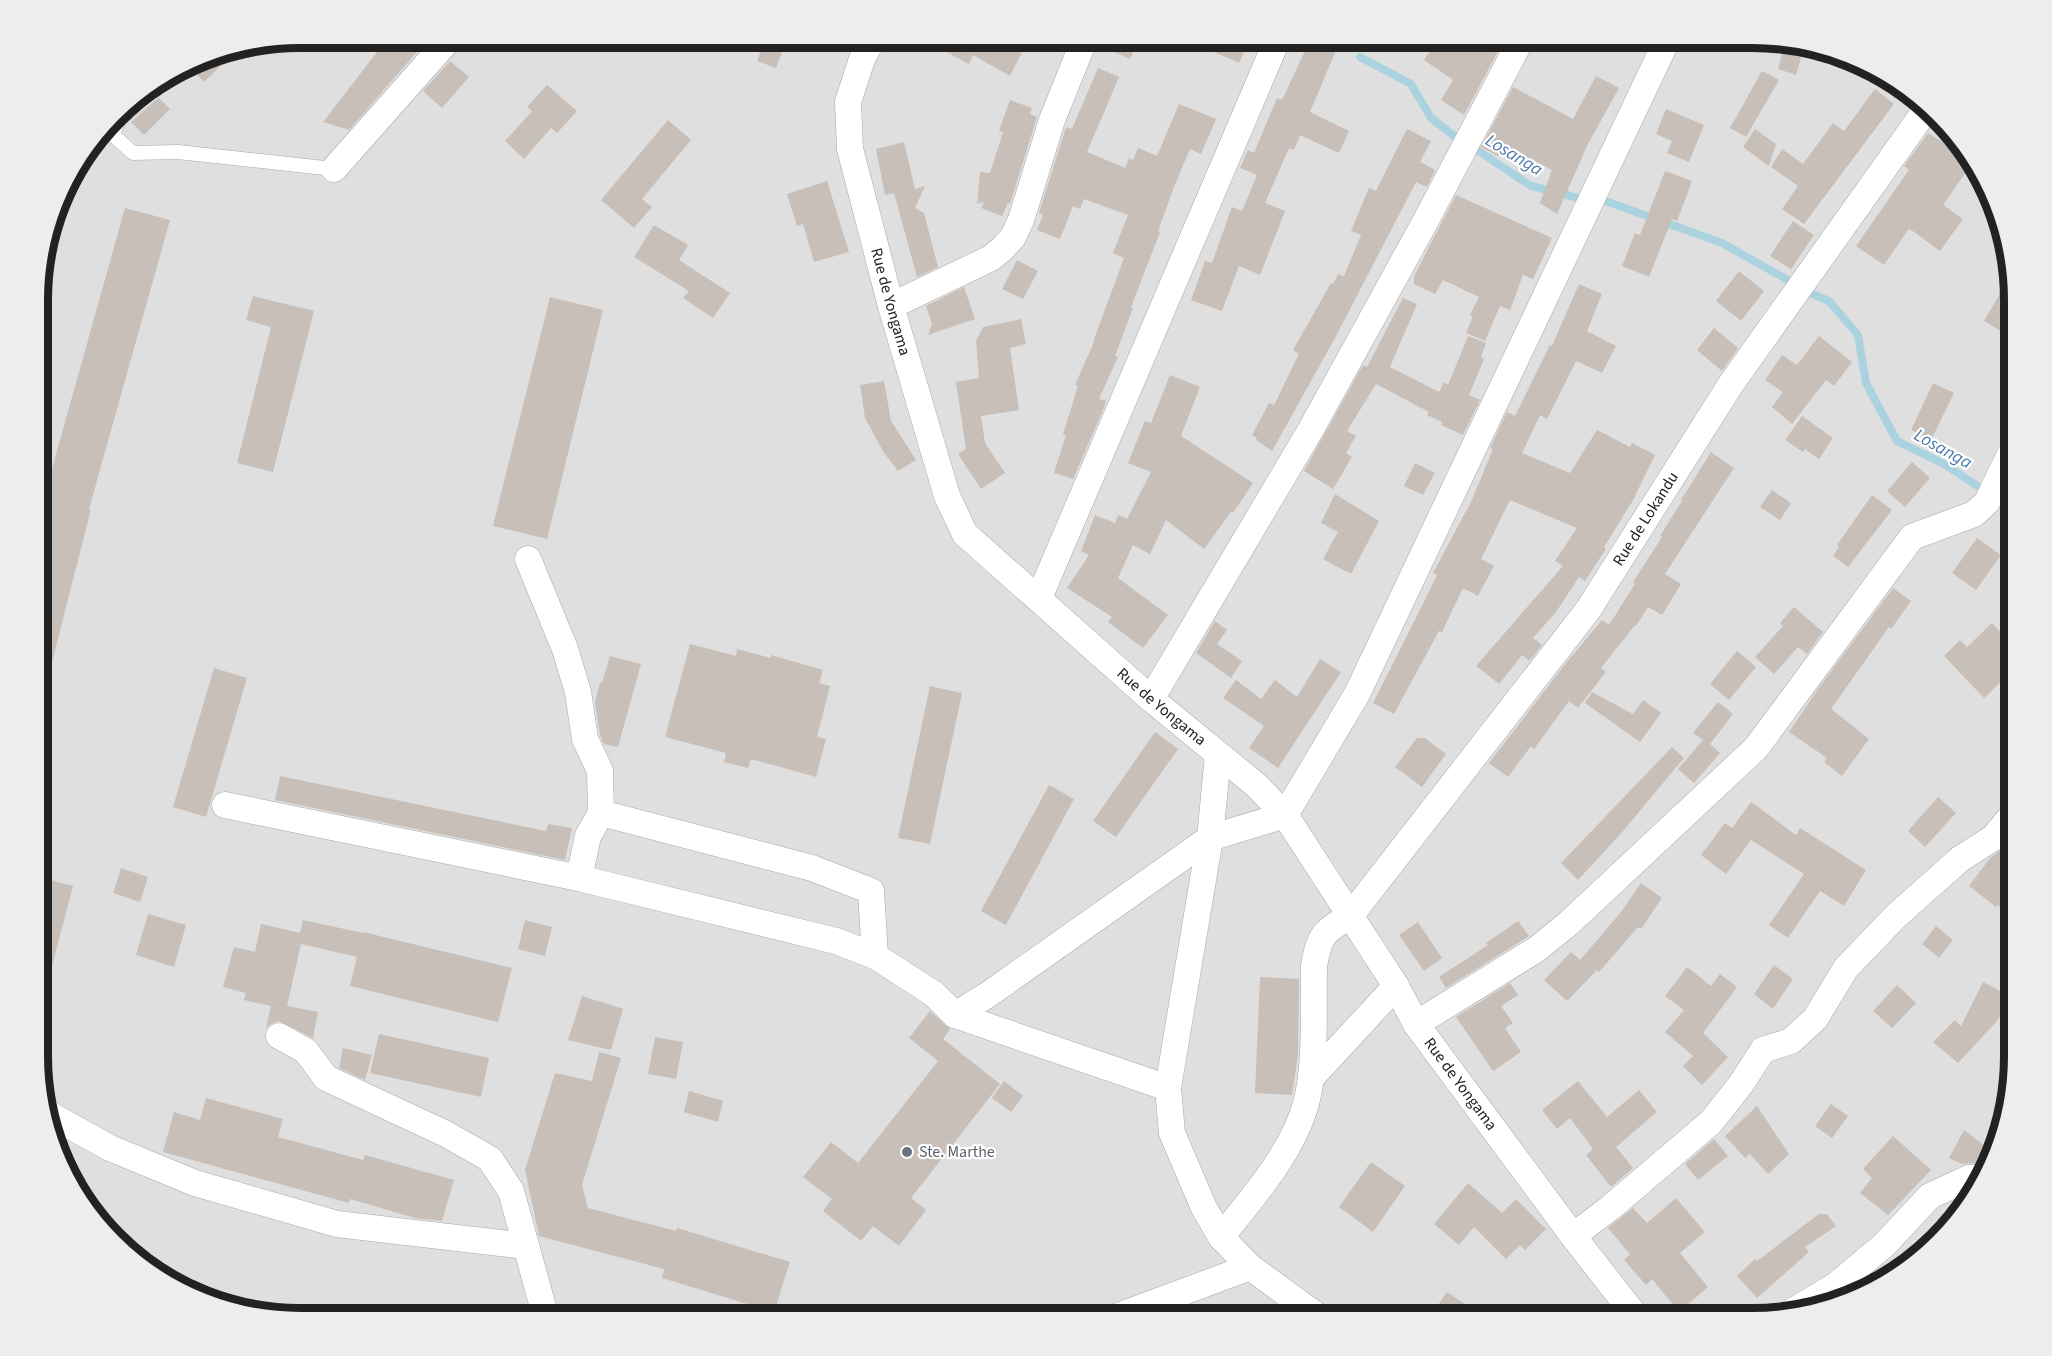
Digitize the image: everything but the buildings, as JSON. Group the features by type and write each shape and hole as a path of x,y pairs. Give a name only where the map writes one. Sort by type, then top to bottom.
{"street":[{"path":"334,169 441,48"},
{"name":"Rue de Yongama","path":"868,48 848,102 850,149 891,306 947,496 966,534 1151,699 1256,785 1284,815 1396,986 1416,1024 1629,1308"},
{"path":"891,306 991,258 1013,237 1021,220 1052,120 1081,48"},
{"path":"1039,598 1274,48"},
{"path":"1151,699 1310,431 1424,224 1517,48"},
{"path":"956,1016 1210,838 1284,815 1356,694 1663,48"},
{"name":"Rue de Lokandu","path":"1221,1237 1266,1179 1292,1139 1305,1108 1311,1078 1314,966 1317,949 1325,932 1351,915 1588,610 1731,384 1922,115"},
{"path":"1416,1024 1537,949 1569,923 1756,748 1912,537 1974,514 1987,502 2004,467"},
{"path":"528,559 565,649 578,692 585,738 600,771 601,813 588,836 579,878"},
{"path":"1218,755 1210,838 1168,1088 1172,1133 1204,1208 1221,1237 1250,1267 1306,1308"},
{"path":"225,805 579,878 836,941 876,956 934,993 956,1016 1168,1088"},
{"path":"601,813 812,868 871,891 876,956"},
{"path":"1573,1236 1610,1208 1711,1122 1741,1084 1763,1050 1791,1041 1815,1019 1846,968 1896,916 1960,859 1993,838 2004,825"},
{"path":"1311,1078 1396,986"},
{"path":"279,1036 306,1051 326,1078 446,1134 490,1159 511,1191 543,1308"},
{"path":"56,1118 110,1148 195,1183 337,1224 526,1246"},
{"path":"1810,1301 1835,1286 1884,1245 1930,1196 1972,1178"},
{"path":"1140,1308 1250,1267"}],"lane":[{"path":"115,130 113,135 133,153 178,152 334,169"}],"shaded area":[{"path":"1752,48 1785,50 1833,61 1892,90 1930,122 1962,160 1991,219 2002,267 2004,300 2004,1056 2002,1089 1991,1137 1962,1196 1918,1245 1892,1266 1863,1282 1833,1295 1801,1303 1752,1308 300,1308 267,1306 219,1295 160,1266 122,1234 90,1196 61,1137 50,1089 48,1056 48,300 50,267 61,219 74,189 90,160 122,122 160,90 204,67 251,53 284,49"}],"waterway":[{"name":"Losanga","path":"1360,57 1411,84 1431,118 1457,138"},
{"name":"Losanga","path":"1471,146 1531,186 1578,198"},
{"name":"Losanga","path":"1600,199 1722,243 1788,280"},
{"name":"Losanga","path":"1803,290 1829,301 1858,335 1866,383 1897,441 1944,464 1979,487"},
{"name":"Losanga","path":"1996,495 2004,498"}],"place":[{"name":"Ste. Marthe","path":"907,1152"}]}
